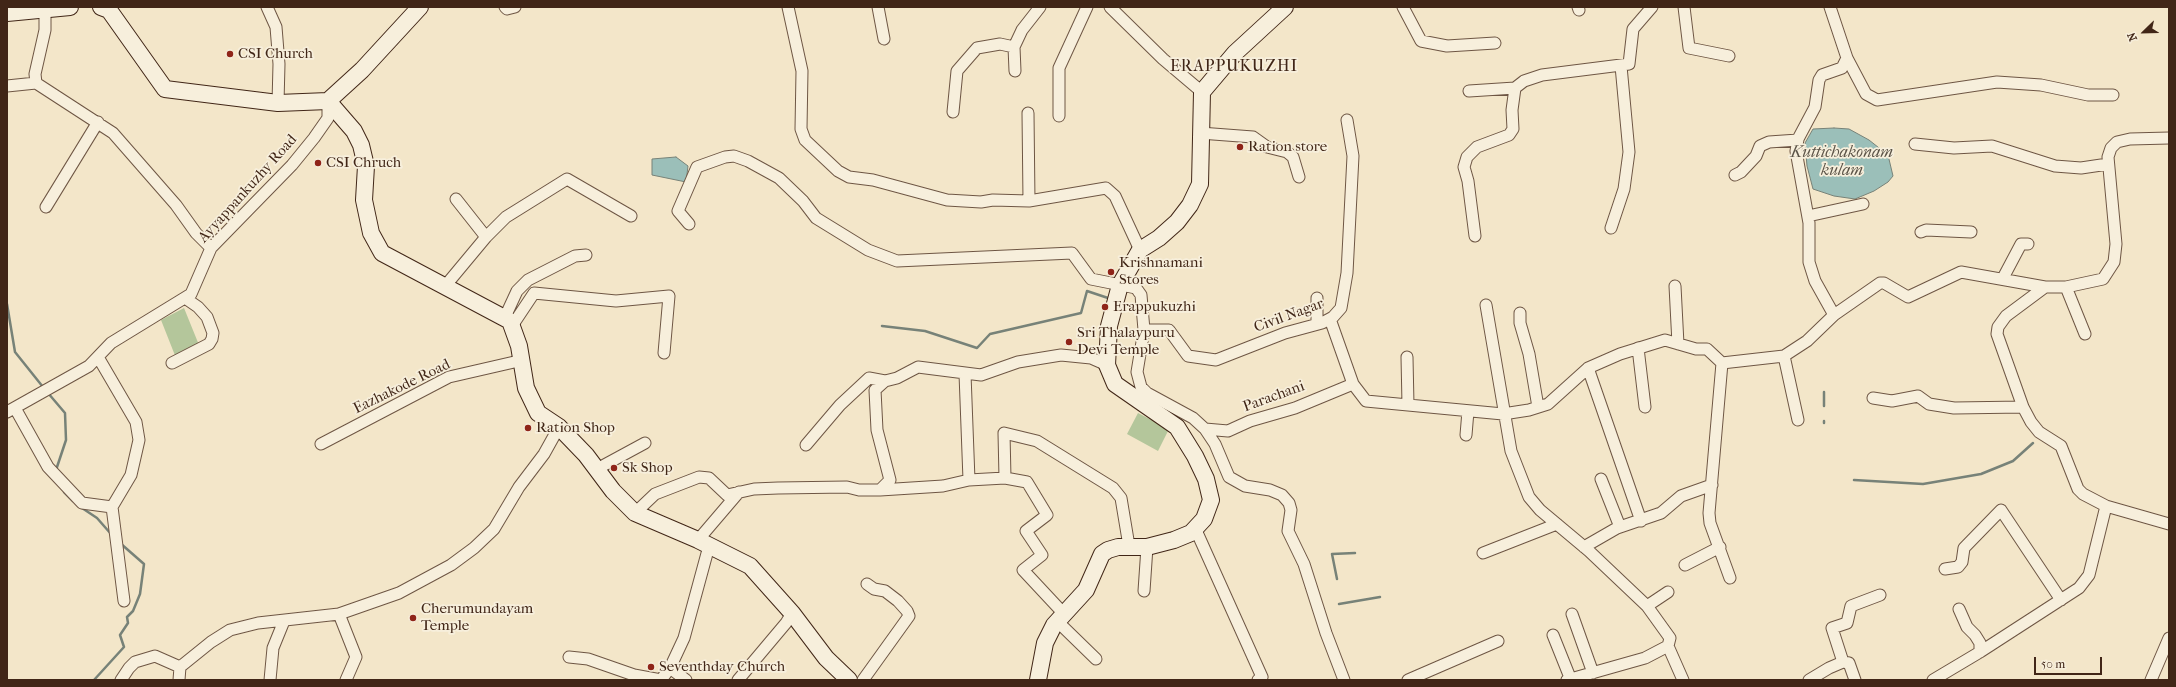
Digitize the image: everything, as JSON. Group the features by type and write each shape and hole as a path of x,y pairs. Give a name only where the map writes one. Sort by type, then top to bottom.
{"street":[{"path":"7,13 70,7"},
{"path":"267,7 276,28 279,64 278,103"},
{"path":"107,8 165,89 278,103 328,101 362,70 420,7"},
{"path":"505,7 507,9 515,7"},
{"path":"788,7 802,71 801,130 806,140 838,171 849,177 873,180 947,200 981,202 993,200 1029,201 1108,188 1115,196 1140,250"},
{"path":"878,7 884,39"},
{"path":"1015,71 1014,47 1022,30 1040,7"},
{"path":"1059,116 1059,68 1087,7"},
{"path":"1110,7 1163,59 1202,92"},
{"path":"1038,680 1045,643 1061,618 1086,590 1102,554 1108,550 1129,546 1147,547 1174,540 1191,533 1204,519 1211,500 1206,480 1195,456 1177,427 1114,384 1107,366 1109,326 1120,285 1140,250 1159,238 1177,222 1190,205 1200,184 1202,92 1235,54 1285,7"},
{"path":"1403,7 1421,41 1447,46 1495,43"},
{"path":"1469,91 1515,88 1524,81 1542,75 1629,64 1633,28 1652,7"},
{"path":"1684,7 1689,48 1729,56"},
{"path":"1830,7 1847,58 1866,94 1877,100 1997,82 2041,85 2088,95 2113,95"},
{"path":"36,83 35,74 45,30 45,10"},
{"path":"953,112 957,71 977,48 1000,44 1014,47"},
{"path":"1834,315 1815,281 1809,262 1808,216 1796,151 1798,140 1815,107 1819,80 1822,75 1842,68 1847,58"},
{"path":"1611,228 1624,189 1629,152 1621,66"},
{"path":"7,86 36,83 113,133 176,205 196,233 211,248"},
{"path":"1476,236 1468,181 1464,167 1467,157 1477,147 1509,135 1513,129 1512,110 1515,88"},
{"path":"328,101 354,131 361,145 366,166 364,200 371,233 382,253 446,285 508,322 523,360 526,388 533,405 546,420 558,427 597,469 613,491 635,513 704,543 750,566 792,612 826,658 849,680"},
{"name":"Ayyappankuzhy Road","path":"11,410 89,366 111,343 191,294 211,248 292,165 314,138 328,118 328,101"},
{"path":"1028,113 1029,201"},
{"name":"Civil Nagar","path":"1144,330 1169,330 1188,356 1216,360 1285,333 1330,319 1340,308 1347,273 1353,156 1347,120"},
{"path":"46,207 98,122"},
{"path":"1200,133 1253,138 1267,147 1287,152 1293,157 1299,177"},
{"path":"1330,319 1353,384 1366,400 1503,414 1538,408 1548,404 1588,368 1620,354 1665,340 1696,349 1707,349 1722,363 1784,356 1807,341 1834,315 1880,283 1884,283 1908,297 1961,272 2003,278 2045,287 2066,287 2103,279 2114,262 2116,244 2108,164 2108,157 2111,148 2118,142 2130,139 2169,138"},
{"path":"1735,174 1741,172 1756,156 1760,146 1785,140 1798,140"},
{"path":"1915,144 1954,148 1992,146 2055,166 2081,168 2108,164"},
{"path":"689,224 678,212 697,167 725,157 734,156 748,161 779,178 803,201 816,218 868,250 897,261 1072,253 1091,279 1136,288 1141,295 1144,330 1137,372 1141,386 1147,393 1193,418 1205,429 1215,444 1229,477 1245,486 1270,490 1282,495 1289,503 1291,510 1288,531 1304,564 1326,633 1346,678"},
{"path":"446,285 486,237 506,217 567,179 631,216"},
{"path":"456,199 486,237"},
{"path":"1808,216 1863,204"},
{"path":"1921,232 1926,230 1971,232"},
{"path":"2003,278 2021,244 2028,244"},
{"path":"508,322 518,291 528,280 575,256 586,255"},
{"path":"1675,286 1678,344"},
{"path":"2045,287 2006,316 1999,324 1997,331 2023,407 2036,429 2061,446 2078,489 2083,494 2106,506 2169,524"},
{"path":"2066,287 2085,334"},
{"path":"508,322 534,293 616,301 669,296 664,352"},
{"path":"172,363 209,344 212,339 213,333 207,317 198,307 185,298"},
{"path":"1317,298 1317,324"},
{"path":"1486,305 1503,414 1511,450 1529,497 1540,510 1584,547 1647,606 1670,638 1668,646 1683,680"},
{"path":"1520,313 1520,322 1528,348 1538,408"},
{"path":"1638,348 1645,408"},
{"path":"880,490 890,480 877,430 875,390 886,381 897,378 918,367 981,376 1018,362 1061,355 1091,358 1107,366"},
{"path":"1784,356 1798,420"},
{"path":"98,357 136,422 139,440 131,475 112,507 124,601"},
{"path":"1407,357 1408,405"},
{"name":"Eazhakode Road","path":"321,444 449,376 523,360"},
{"path":"1722,363 1710,523 1730,578"},
{"path":"1588,368 1641,521"},
{"path":"965,374 969,480"},
{"path":"806,445 840,405 869,378 886,381"},
{"name":"Parachani","path":"1205,429 1228,431 1250,421 1295,408 1353,384"},
{"path":"1872,398 1892,401 1918,396 1929,404 1954,408 2023,407"},
{"path":"11,410 48,466 82,503 112,507"},
{"path":"1466,435 1468,411"},
{"path":"179,680 180,667 211,642 230,630 240,626 339,614 399,594 452,565 474,548 494,529 519,487 544,454 558,427"},
{"path":"1005,478 1004,433 1037,441 1113,488 1121,498 1129,546"},
{"path":"597,469 646,443"},
{"path":"635,513 655,494 699,477 709,478 727,495 754,489 811,487 880,490 943,486 969,480 1005,478 1027,482 1047,515 1026,531 1042,555 1023,570 1096,659"},
{"path":"1601,479 1620,527"},
{"path":"1584,547 1620,527 1661,513 1681,496 1712,485"},
{"path":"569,657 588,659 634,675 661,680 670,668 684,638 704,543 738,492"},
{"path":"1939,679 2079,588 2088,575 2106,506"},
{"path":"1945,569 1958,567 1962,562 1964,548 2001,510 2061,600"},
{"path":"1483,553 1557,524"},
{"path":"1195,528 1262,677 1258,680"},
{"path":"1144,592 1147,547"},
{"path":"1685,565 1720,547"},
{"path":"863,680 908,616 907,611 898,601 885,591 874,589 867,584"},
{"path":"1647,606 1668,592"},
{"path":"1843,662 1832,628 1847,623 1851,606 1880,595"},
{"path":"1959,609 1967,628 1976,635 1980,643 1980,652"},
{"path":"738,680 786,623 792,612"},
{"path":"339,614 356,657 346,680"},
{"path":"1572,614 1593,673"},
{"path":"270,680 273,648 284,620"},
{"path":"1553,635 1570,680 1645,658 1668,646"},
{"path":"2151,680 2169,638"},
{"path":"1408,680 1498,641"},
{"path":"121,680 135,662 155,656 180,667"},
{"path":"1809,680 1829,668 1843,662 1849,662 1855,680"},
{"path":"670,668 686,680"}],"green space":[{"path":"184,308 199,345 176,358 161,320"},
{"path":"1138,413 1169,429 1158,451 1127,434"}],"water":[{"name":"Kuttichakonam kulam","path":"1813,129 1849,129 1869,140 1888,155 1893,176 1888,182 1874,191 1855,199 1834,196 1813,189 1807,166 1805,143"},
{"path":"676,157 688,166 686,182 652,175 652,159"}],"waterway":[{"path":"882,326 925,331 977,348 990,334 1081,313 1087,291 1108,298"},
{"path":"7,304 15,352 43,387"},
{"path":"1124,304 1131,306"},
{"path":"1824,392 1824,406"},
{"path":"48,393 65,413 66,440 56,470"},
{"path":"1854,480 1923,484 1981,474 2013,461 2033,443"},
{"path":"64,492 73,501"},
{"path":"82,508 97,518 111,534"},
{"path":"94,680 124,647 120,635 128,623 127,617 133,611 140,594 144,564 120,543"},
{"path":"1337,579 1332,554 1355,553"},
{"path":"1339,604 1380,597"}],"place":[{"name":"CSI Church","path":"230,54"},
{"name":"Ration store","path":"1240,147"},
{"name":"CSI Chruch","path":"318,163"},
{"name":"Krishnamani Stores","path":"1111,272"},
{"name":"Erappukuzhi","path":"1105,307"},
{"name":"Sri Thalaypuru Devi Temple","path":"1069,342"},
{"name":"Ration Shop","path":"528,428"},
{"name":"Sk Shop","path":"614,468"},
{"name":"Cherumundayam Temple","path":"413,618"},
{"name":"Seventhday Church","path":"651,667"}],"district":[{"name":"ERAPPUKUZHI","path":"1234,67"}]}
